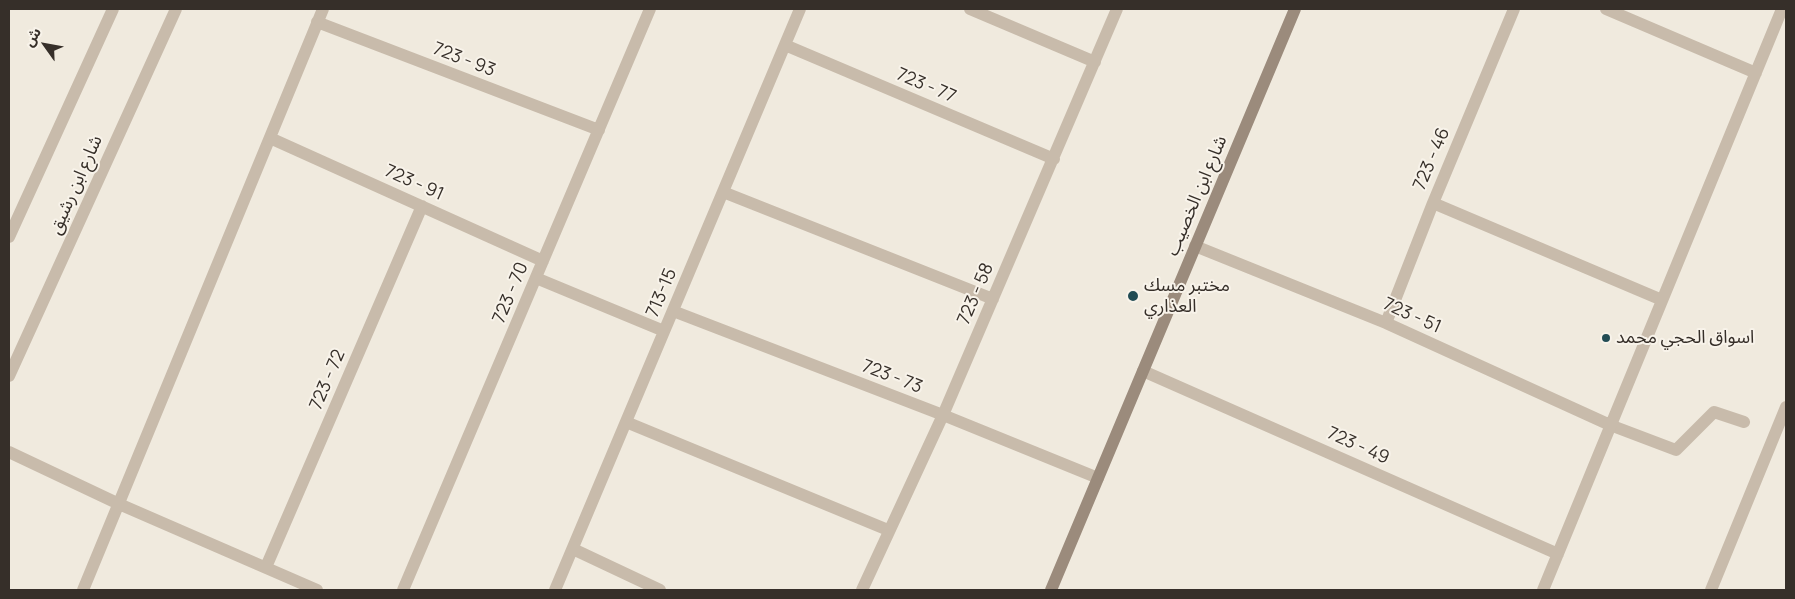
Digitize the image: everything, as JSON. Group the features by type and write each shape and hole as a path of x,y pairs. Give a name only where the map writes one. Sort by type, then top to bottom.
{"street":[{"path":"9,237 113,9"},
{"name":"شارع ابن رشيق","path":"9,376 176,9"},
{"path":"83,590 323,9"},
{"name":"723 - 70","path":"403,590 650,9"},
{"name":"713-15","path":"555,590 800,9"},
{"path":"970,9 1095,62"},
{"name":"723 - 58","path":"862,590 888,530 943,415 1117,9"},
{"name":"شارع ابن الخصيب","path":"1051,590 1295,9"},
{"name":"723 - 46","path":"1386,323 1433,203 1514,9"},
{"path":"1606,9 1756,73"},
{"path":"1544,590 1782,9"},
{"name":"723 - 93","path":"317,22 599,130"},
{"name":"723 - 77","path":"785,45 1054,159"},
{"name":"723 - 91","path":"270,138 543,261"},
{"path":"723,192 993,299"},
{"path":"1433,203 1662,300"},
{"name":"723 - 72","path":"266,567 422,206"},
{"name":"723 - 51","path":"1195,246 1386,323 1610,425 1676,450 1714,412 1744,422"},
{"path":"536,278 664,331"},
{"name":"723 - 73","path":"673,312 943,415 1098,478"},
{"name":"723 - 49","path":"1143,371 1558,554"},
{"path":"1711,590 1786,407"},
{"path":"626,422 888,530"},
{"path":"9,452 119,504 317,590"},
{"path":"573,549 660,590"}],"place":[{"name":"مختبر مسك العذاري","path":"1133,296"},
{"name":"اسواق الحجي محمد","path":"1606,338"}]}
